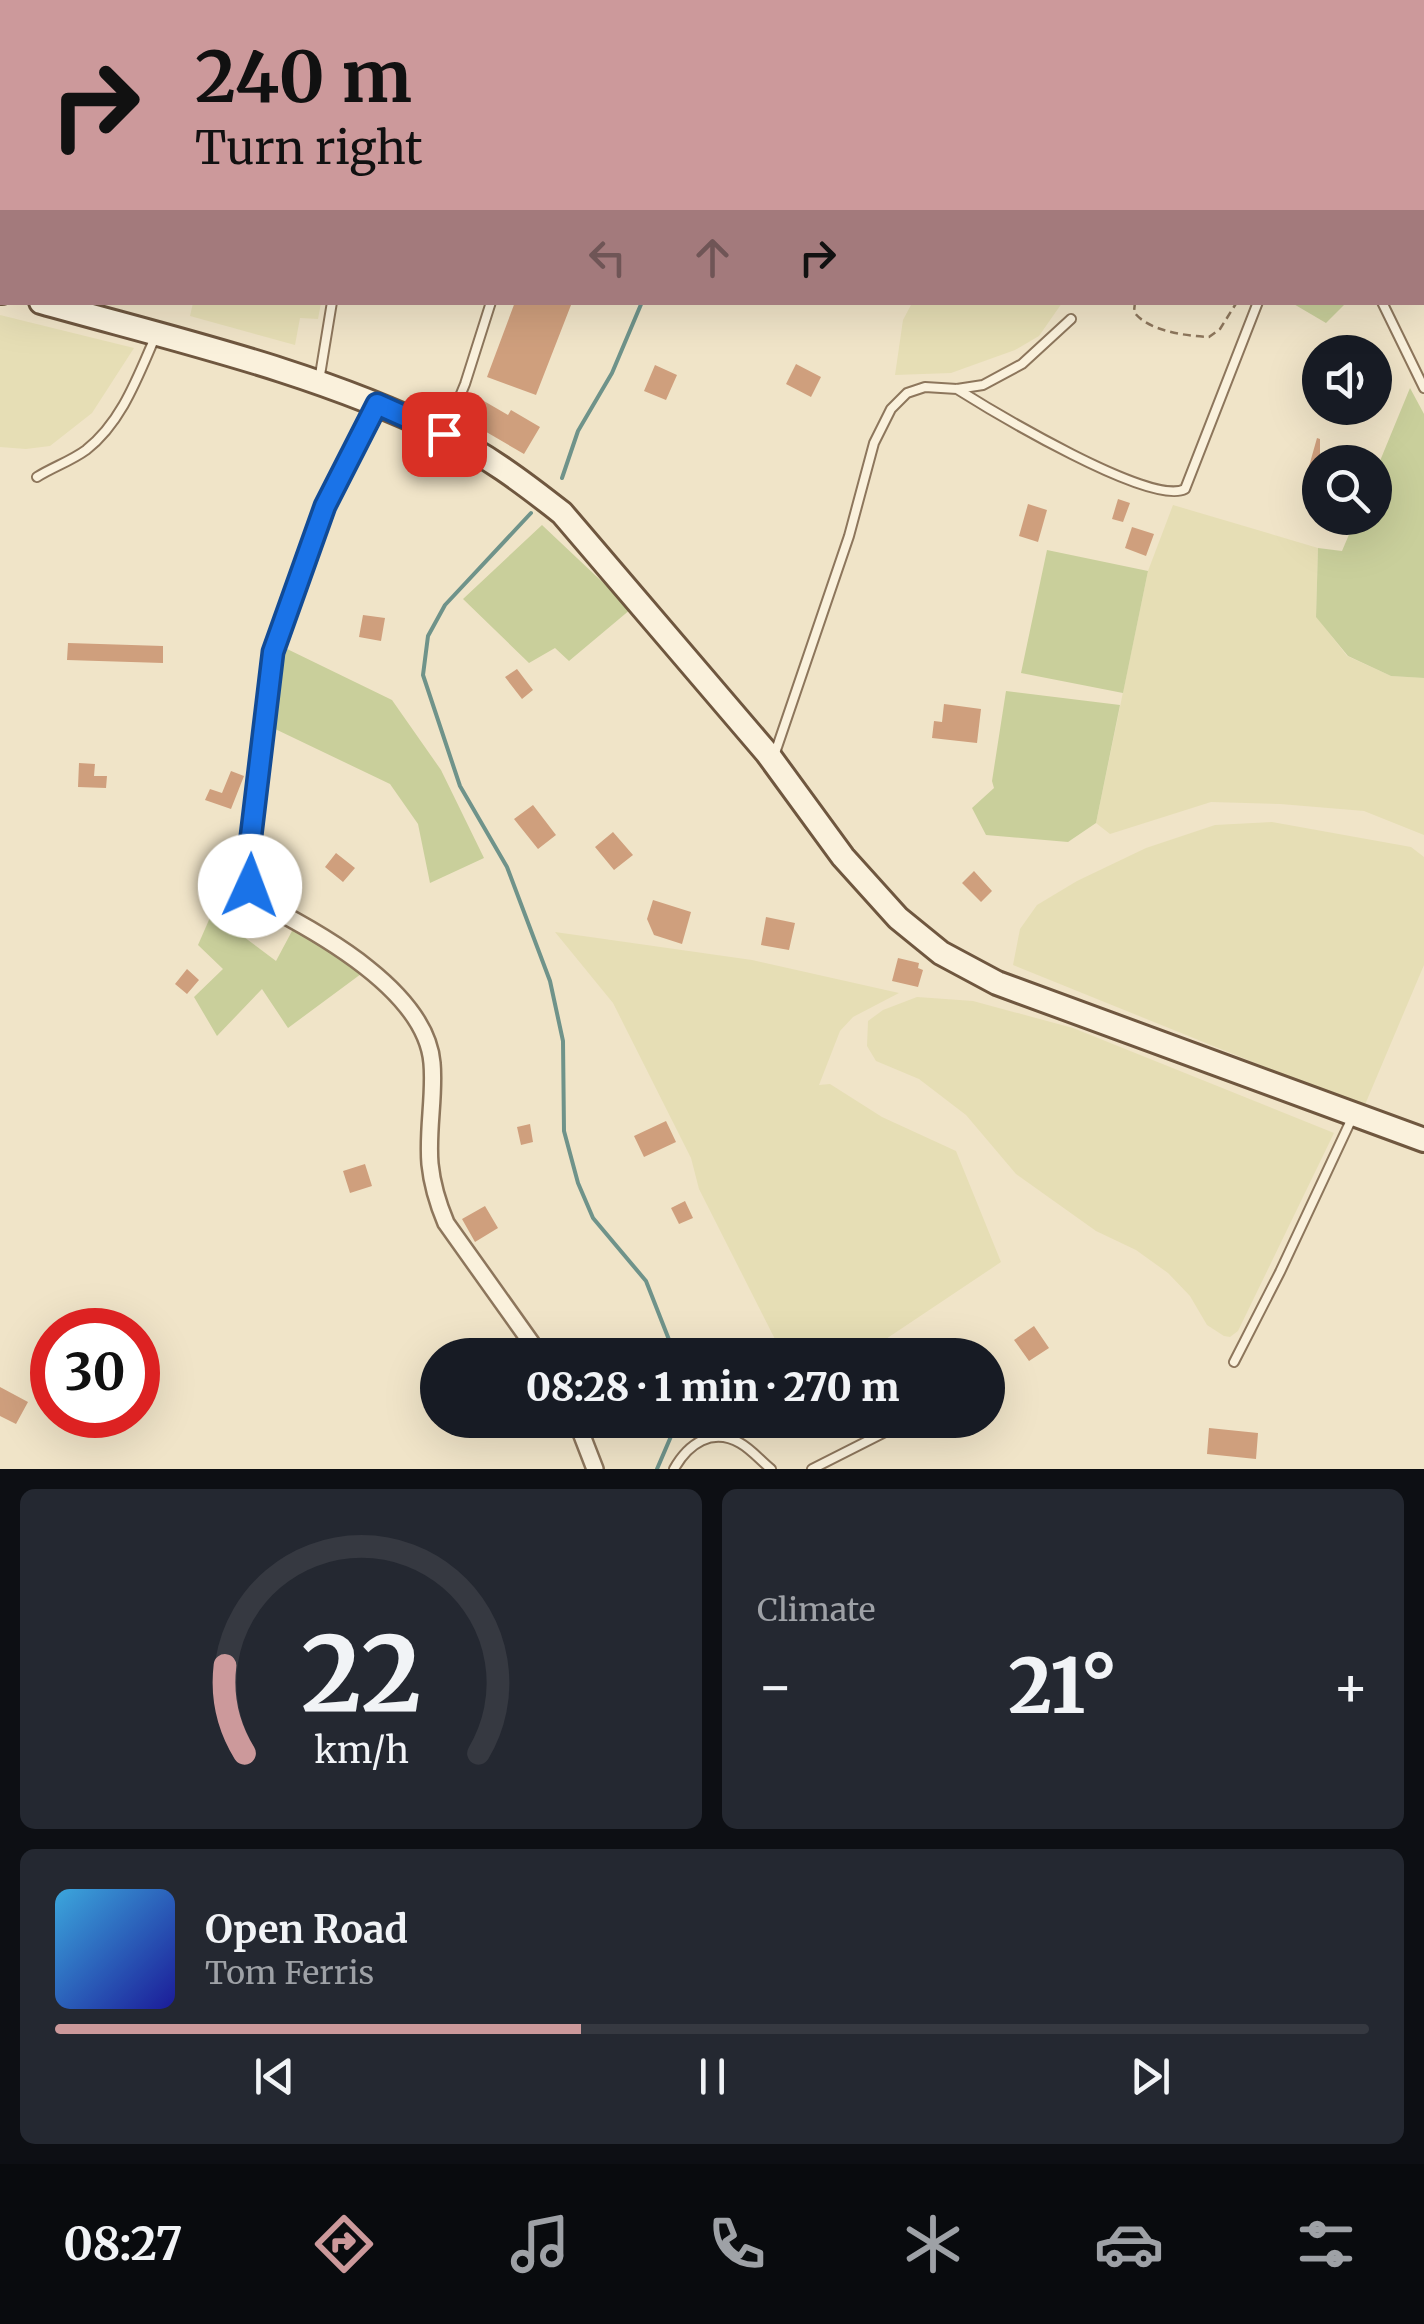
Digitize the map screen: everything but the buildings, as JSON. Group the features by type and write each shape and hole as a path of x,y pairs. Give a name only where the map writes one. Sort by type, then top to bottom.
{"street":[{"path":"51,305 319,380 444,434 525,484 562,513 773,760 843,857 898,918 941,953 997,983 1424,1140"},
{"path":"377,404 325,506 273,652 248,861 250,886 264,906 330,940 398,997 417,1019 432,1062 430,1163 437,1201 446,1223 528,1338"},
{"path":"583,1438 596,1469"}],"lane":[{"path":"319,380 332,305"},
{"path":"444,434 490,305"},
{"path":"956,389 1010,423 1104,470 1166,492 1179,492 1185,488 1257,305"},
{"path":"1383,305 1424,388"},
{"path":"773,760 848,536 874,443 891,409 908,393 926,387 956,389 983,384 1022,364 1072,319"},
{"path":"38,476 86,450 109,428 133,388 156,335"},
{"path":"1234,1362 1352,1116"},
{"path":"674,1469 683,1452 695,1442 725,1438 741,1443 771,1469"},
{"path":"812,1469 873,1438"}],"path":[{"path":"1135,305 1140,321 1209,338 1236,305"}],"shaded area":[{"path":"192,305 321,305 318,319 300,318 295,345 190,316"},
{"path":"910,305 1061,305 1039,336 1015,350 951,373 895,375 903,320"},
{"path":"0,315 134,348 92,413 50,446 0,447"},
{"path":"1173,505 1318,548 1316,616 1347,656 1391,676 1424,678 1424,835 1364,811 1280,804 1211,802 1110,834 1096,823 1148,571"},
{"path":"1272,822 1411,847 1424,857 1424,965 1364,1107 1013,965 1020,929 1037,905 1077,881 1146,848 1215,825"},
{"path":"555,932 752,960 899,993 853,1017 840,1031 819,1085 830,1084 882,1117 956,1151 1001,1262 887,1338 774,1338 699,1189 691,1158 613,1003"},
{"path":"917,997 973,1001 1073,1028 1334,1133 1238,1331 1224,1336 1207,1325 1190,1296 1168,1273 1136,1250 1096,1231 1016,1174 966,1115 919,1079 876,1061 867,1046 868,1021 883,1010"}],"green space":[{"path":"1295,305 1344,305 1326,323"},
{"path":"1410,388 1424,414 1424,678 1391,676 1348,656 1316,617 1318,548 1342,551 1349,535 1392,535 1392,445 1387,445"},
{"path":"542,525 631,609 569,661 555,648 529,663 463,599"},
{"path":"1047,550 1148,571 1123,693 1021,673"},
{"path":"283,647 392,700 441,770 484,858 430,883 418,824 390,784 273,728"},
{"path":"1006,691 1120,705 1096,823 1068,842 986,835 972,808 994,788"},
{"path":"212,913 276,961 292,931 298,930 361,974 288,1028 262,989 217,1036 194,997 223,969 198,945"}],"waterway":[{"path":"562,478 578,431 612,373 641,305"},
{"path":"531,513 445,605 428,636 423,675 460,786 507,867 550,981 563,1041 564,1131 578,1183 593,1218 646,1281 668,1338"},
{"path":"657,1469 670,1438"}],"route":[{"path":"250,886 248,861 273,652 325,506 377,404 444,434"}]}
